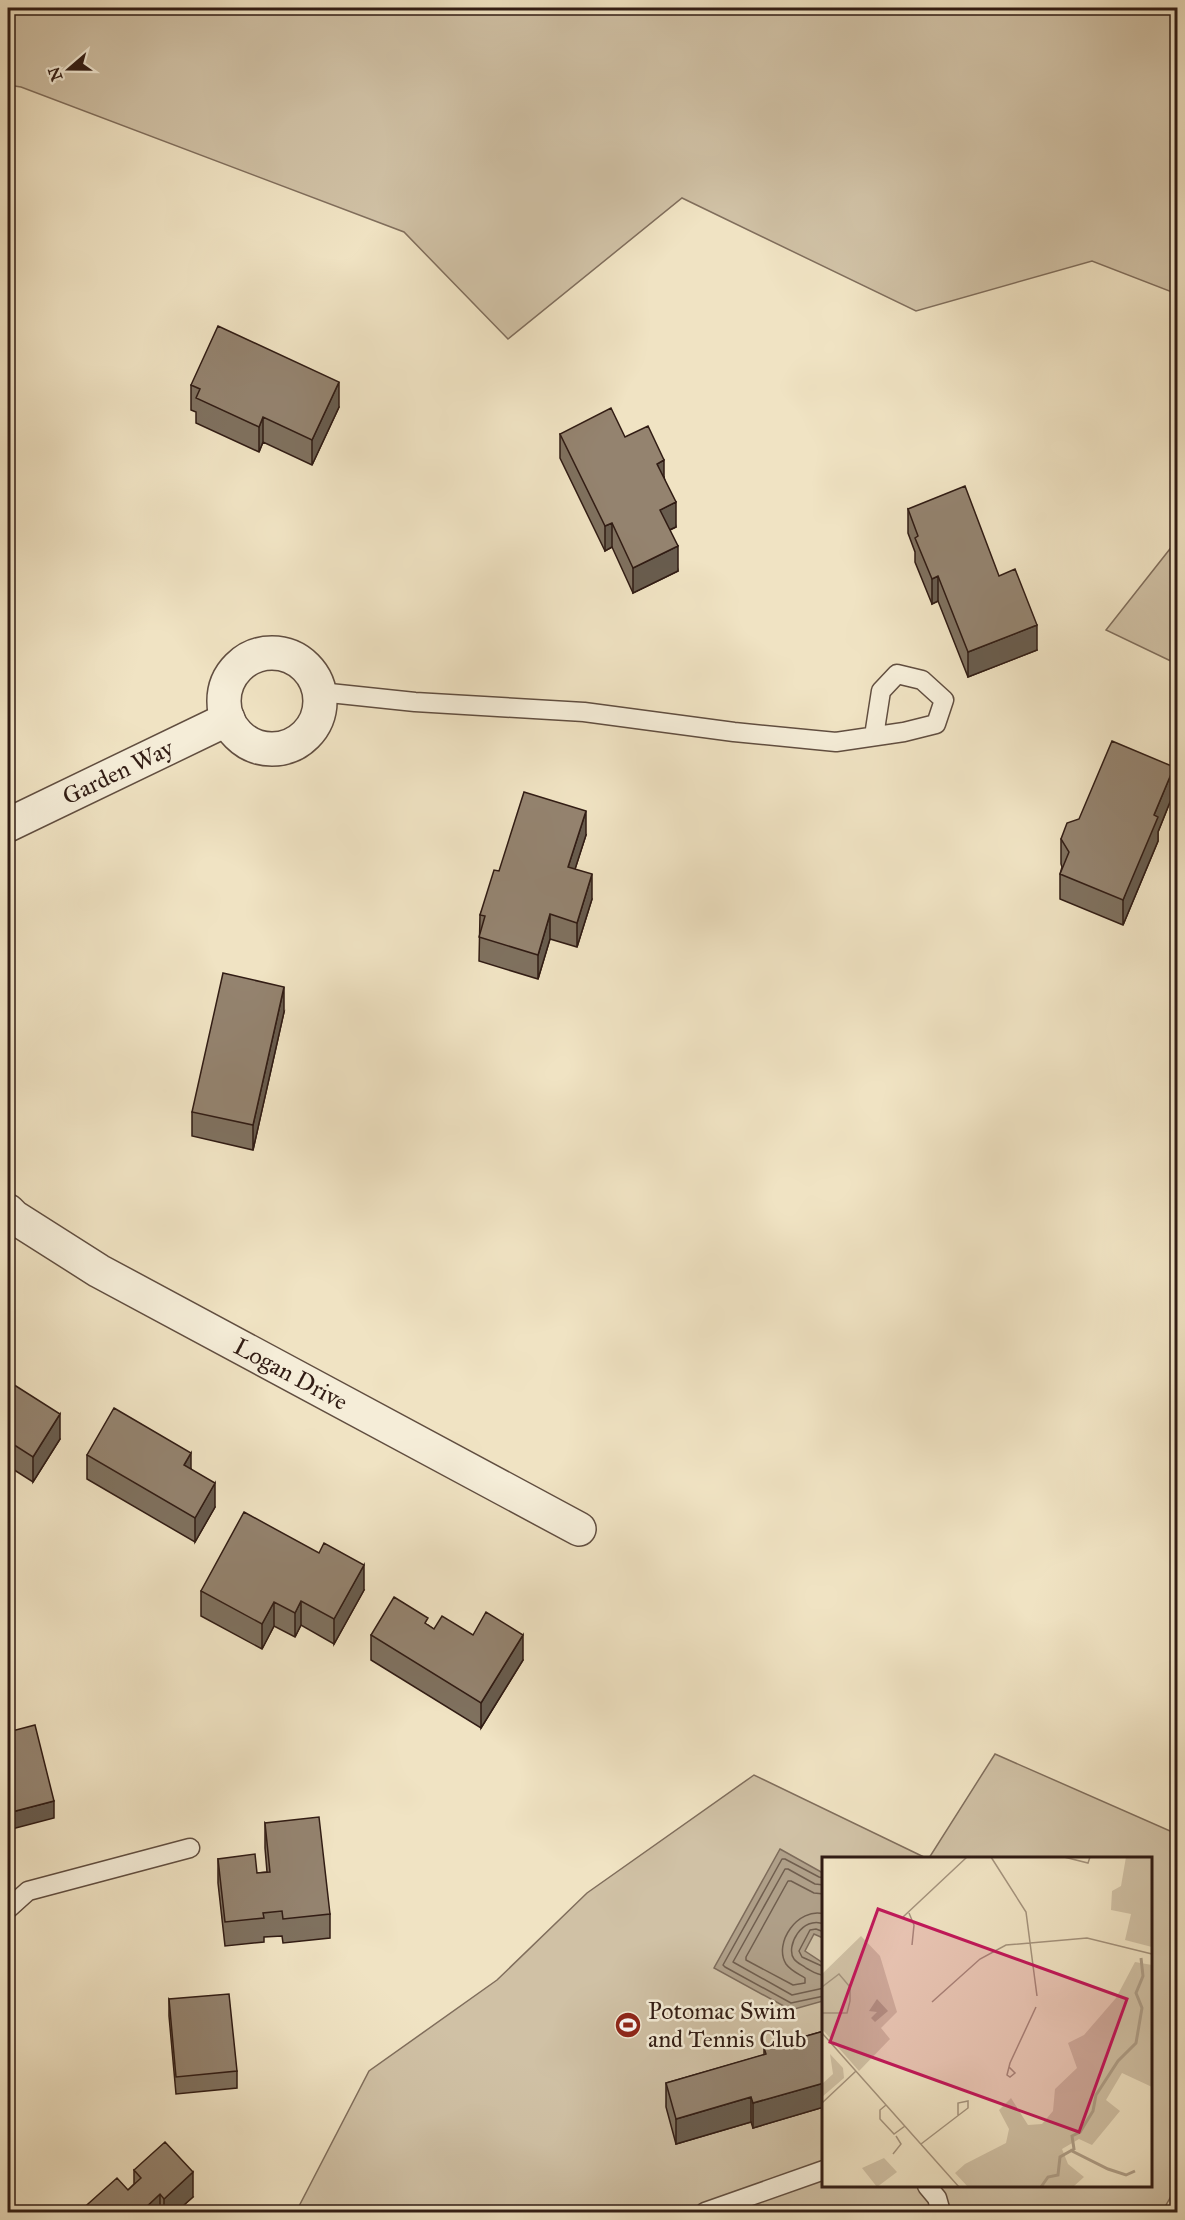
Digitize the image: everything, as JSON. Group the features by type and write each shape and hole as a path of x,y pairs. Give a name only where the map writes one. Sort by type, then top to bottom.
{"street":[{"path":"275,652 291,656 305,664 320,692 320,707 316,723 307,735 294,744 279,749 263,748 248,743 236,733 228,719 224,704 233,673 245,661 259,654 275,652"},
{"name":"Garden Way","path":"8,825 228,719"},
{"name":"Logan Drive","path":"8,1211 99,1271 579,1529"}],"lane":[{"path":"320,692 416,702 584,711 734,732 836,742 874,736"},
{"path":"8,1909 28,1891 190,1848"},
{"path":"705,2212 822,2171"},
{"path":"928,2187 937,2198 941,2212"}],"shaded area":[{"path":"8,8 1177,8 1177,294 1092,261 916,311 682,198 508,339 404,232 21,87 8,85"},
{"path":"1177,540 1177,664 1106,630"},
{"name":"Potomac Swim and Tennis Club","path":"995,1754 1177,1834 1178,2184 1162,2212 296,2212 369,2071 497,1980 587,1893 754,1775 924,1857 822,1857 822,2187 1152,2187 1152,1857 930,1857"}],"water":[{"path":"780,1849 822,1872 822,1938 814,1934 805,1951 822,1962 822,2001 791,2010 714,1968"}],"building":[{"path":"218,326 339,382 312,440 263,417 259,427 196,398 200,389 191,385"},
{"path":"611,408 625,437 648,426 664,460 657,464 676,502 660,510 678,546 633,568 612,523 605,526 560,434"},
{"path":"965,486 999,576 1015,569 1037,625 968,652 938,576 932,579 915,538 918,536 908,509"},
{"path":"1112,741 1174,767 1154,815 1158,817 1123,900 1060,874 1069,852 1061,839 1067,823 1079,819"},
{"path":"524,792 586,811 568,867 592,874 577,923 550,914 538,955 479,937 485,916 480,915 494,870 499,871"},
{"path":"223,973 284,987 253,1125 192,1112"},
{"path":"8,1381 60,1414 33,1457 8,1441"},
{"path":"114,1408 191,1453 184,1465 215,1483 195,1518 87,1455"},
{"path":"244,1512 319,1553 324,1543 364,1565 334,1619 301,1601 295,1613 274,1602 262,1624 201,1591"},
{"path":"394,1597 428,1618 425,1623 434,1629 442,1616 473,1635 486,1612 523,1635 481,1703 371,1635"},
{"path":"35,1725 54,1801 8,1813 8,1732"},
{"path":"319,1817 330,1914 283,1919 282,1911 263,1913 264,1918 225,1922 218,1859 255,1854 257,1873 270,1872 265,1823"},
{"path":"229,1994 237,2071 176,2077 169,1999"},
{"path":"822,2032 822,2084 753,2103 751,2097 676,2119 666,2083 766,2054 764,2048"},
{"path":"165,2142 193,2172 164,2199 160,2194 143,2210 145,2212 79,2212 117,2178 128,2190 141,2178 134,2170"}],"place":[{"name":"Potomac Swim and Tennis Club","path":"628,2025"}]}
